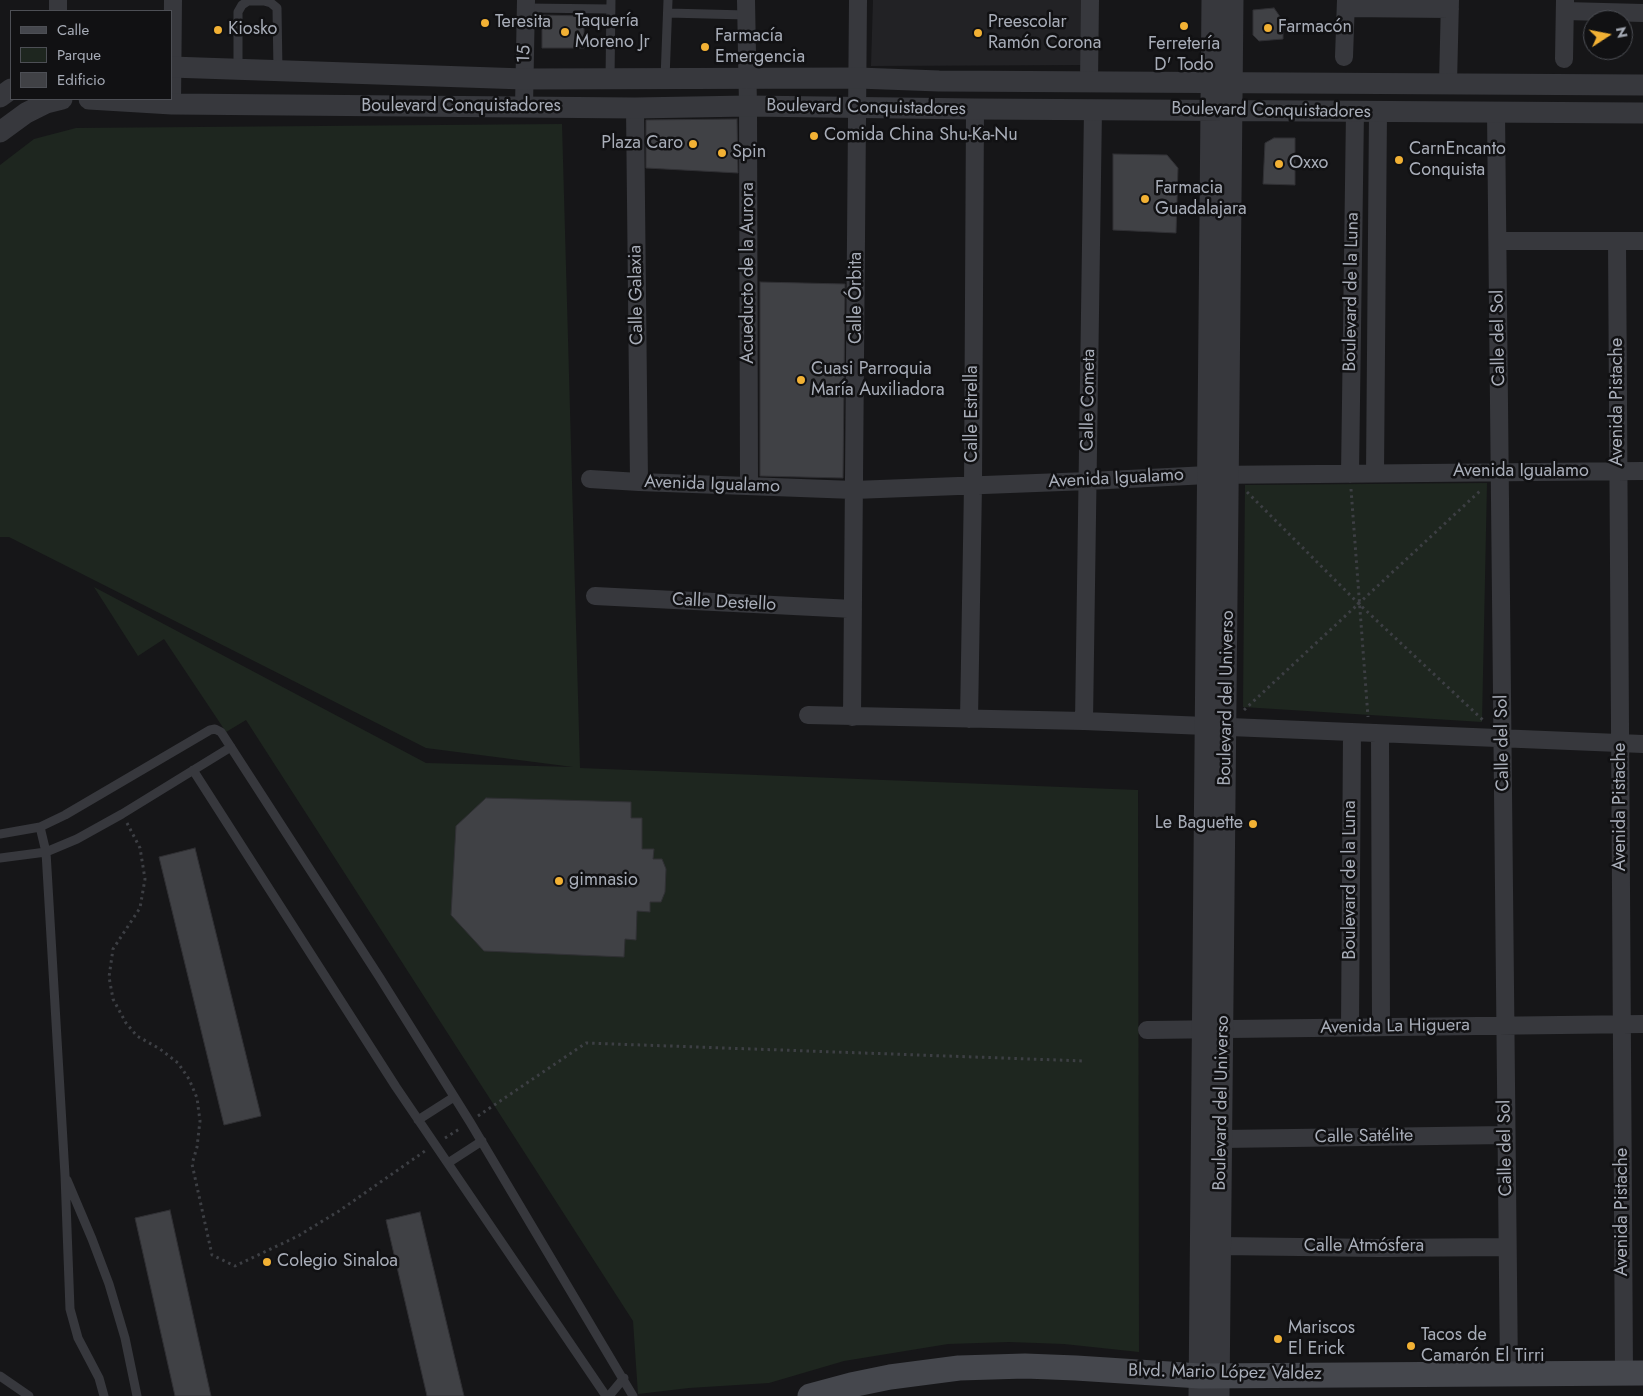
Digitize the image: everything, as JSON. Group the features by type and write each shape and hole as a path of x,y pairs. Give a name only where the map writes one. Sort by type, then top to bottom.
{"main road":[{"name":"Blvd. Mario López Valdez","path":"810,1396 867,1382 960,1368 1059,1367 1209,1386 1508,1373 1634,1373"}],"street":[{"path":"172,104 173,0"},
{"name":"Calle Órbita","path":"852,717 858,0"},
{"path":"1089,82 1090,0"},
{"name":"Boulevard del Universo","path":"1212,0 1208,474 1216,727"},
{"name":"Boulevard del Universo","path":"1209,1386 1216,727 1229,474 1234,0"},
{"name":"15","path":"524,107 526,4"},
{"path":"1344,57 1346,4 1450,5 1448,84"},
{"path":"1564,59 1565,6 1643,12"},
{"name":"Acueducto de la Aurora","path":"746,7 748,80 749,486"},
{"name":"Boulevard Conquistadores","path":"172,67 524,79 748,80 858,78 939,81 1643,85"},
{"path":"0,132 26,113 46,103 58,100"},
{"name":"Boulevard Conquistadores","path":"106,100 172,104 635,108 748,106 1378,112 1643,112"},
{"name":"Calle Galaxia","path":"635,108 639,482"},
{"name":"Calle Estrella","path":"969,719 973,485 975,109"},
{"name":"Calle Cometa","path":"1084,721 1093,109"},
{"name":"Boulevard de la Luna","path":"1350,474 1355,111"},
{"name":"Boulevard de la Luna","path":"1375,473 1378,112"},
{"name":"Calle del Sol","path":"1496,112 1508,1373"},
{"path":"1498,241 1643,241"},
{"name":"Avenida Pistache","path":"1617,241 1622,1024 1634,1373"},
{"path":"1353,243 1377,243"},
{"path":"1210,290 1231,291"},
{"name":"Avenida Igualamo","path":"590,479 854,490 1088,481 1208,474 1643,471"},
{"name":"Calle Destello","path":"596,596 853,609"},
{"path":"808,716 1084,721 1643,744"},
{"name":"Boulevard de la Luna","path":"1350,1028 1352,732"},
{"name":"Boulevard de la Luna","path":"1375,733 1381,1027"},
{"name":"Avenida La Higuera","path":"1147,1030 1643,1024"},
{"name":"Boulevard del Universo","path":"1211,1248 1222,1140 1213,1029"},
{"name":"Calle Satélite","path":"1222,1140 1506,1135"},
{"name":"Calle Atmósfera","path":"1211,1248 1507,1247"}],"lane":[{"path":"665,79 668,0"},
{"path":"238,70 238,12 242,5 248,1 264,1 271,3 277,8 278,71"},
{"path":"526,4 611,4 610,79"},
{"path":"668,14 746,7"},
{"path":"0,834 40,827 109,791 210,730 215,729 221,732 380,978 482,1141 588,1322 634,1396"},
{"path":"0,858 46,852 77,839 122,814 231,747"},
{"path":"193,770 418,1120 607,1396 624,1378"},
{"path":"40,827 46,852 65,1175 70,1309 78,1338 99,1378 104,1396"},
{"path":"418,1120 454,1097"},
{"path":"448,1163 482,1141"},
{"path":"65,1175 109,1284 125,1338 137,1396"},
{"path":"0,1376 28,1396"}],"path":[{"path":"1216,727 1359,604 1500,472"},
{"path":"1229,474 1359,604 1503,738"},
{"path":"1350,474 1359,604 1375,733"},
{"path":"122,814 140,848 145,879 140,908 113,949 109,977 113,1000 126,1024 137,1036 178,1063 189,1079 197,1098 200,1121 197,1147 192,1164 212,1256 235,1266 298,1236 338,1211 586,1043 1085,1061"}],"shaded area":[{"name":"Preescolar Ramón Corona","path":"873,0 1083,0 1083,65 871,66"}],"green space":[{"path":"562,124 580,768 1138,790 1139,1352 1064,1344 1009,1342 948,1344 844,1361 769,1383 689,1388 638,1394 633,1321 246,720 226,732 164,639 138,656 94,587 426,763 573,767 426,748 9,537 0,537 0,165 34,139 76,128"},
{"path":"1487,483 1482,722 1243,707 1245,485"}],"building":[{"name":"Farmacón","path":"1274,8 1283,21 1283,39 1259,41 1253,35 1253,10"},
{"path":"542,15 584,16 584,48 542,48"},
{"name":"Plaza Caro","path":"737,119 738,173 646,168 646,120"},
{"name":"Oxxo","path":"1274,138 1295,138 1295,185 1263,184 1265,143"},
{"name":"Farmacia Guadalajara","path":"1113,154 1167,155 1178,168 1176,233 1113,230"},
{"name":"Cuasi Parroquia María Auxiliadora","path":"760,282 845,284 843,478 760,476"},
{"name":"gimnasio","path":"486,798 631,802 631,818 642,818 642,849 654,849 653,859 662,859 666,869 665,892 661,902 650,902 650,912 637,911 636,940 625,939 624,957 484,951 451,915 456,826"},
{"path":"195,848 261,1116 224,1125 159,857"},
{"path":"170,1210 211,1396 175,1396 135,1218"},
{"path":"420,1212 464,1396 427,1396 386,1220"}],"place":[{"name":"Teresita","path":"485,23"},
{"name":"Ferretería D' Todo","path":"1184,26"},
{"name":"Farmacón","path":"1268,28"},
{"name":"Kiosko","path":"218,30"},
{"name":"Taquería Moreno Jr","path":"565,32"},
{"name":"Preescolar Ramón Corona","path":"978,33"},
{"name":"Farmacía Emergencia","path":"705,47"},
{"name":"Comida China Shu-Ka-Nu","path":"814,136"},
{"name":"Plaza Caro","path":"693,144"},
{"name":"Spin","path":"722,153"},
{"name":"CarnEncanto Conquista","path":"1399,160"},
{"name":"Oxxo","path":"1279,164"},
{"name":"Farmacia Guadalajara","path":"1145,199"},
{"name":"Cuasi Parroquia María Auxiliadora","path":"801,380"},
{"name":"Le Baguette","path":"1253,824"},
{"name":"gimnasio","path":"559,881"},
{"name":"Colegio Sinaloa","path":"267,1262"},
{"name":"Mariscos El Erick","path":"1278,1339"},
{"name":"Tacos de Camarón El Tirri","path":"1411,1346"}]}
